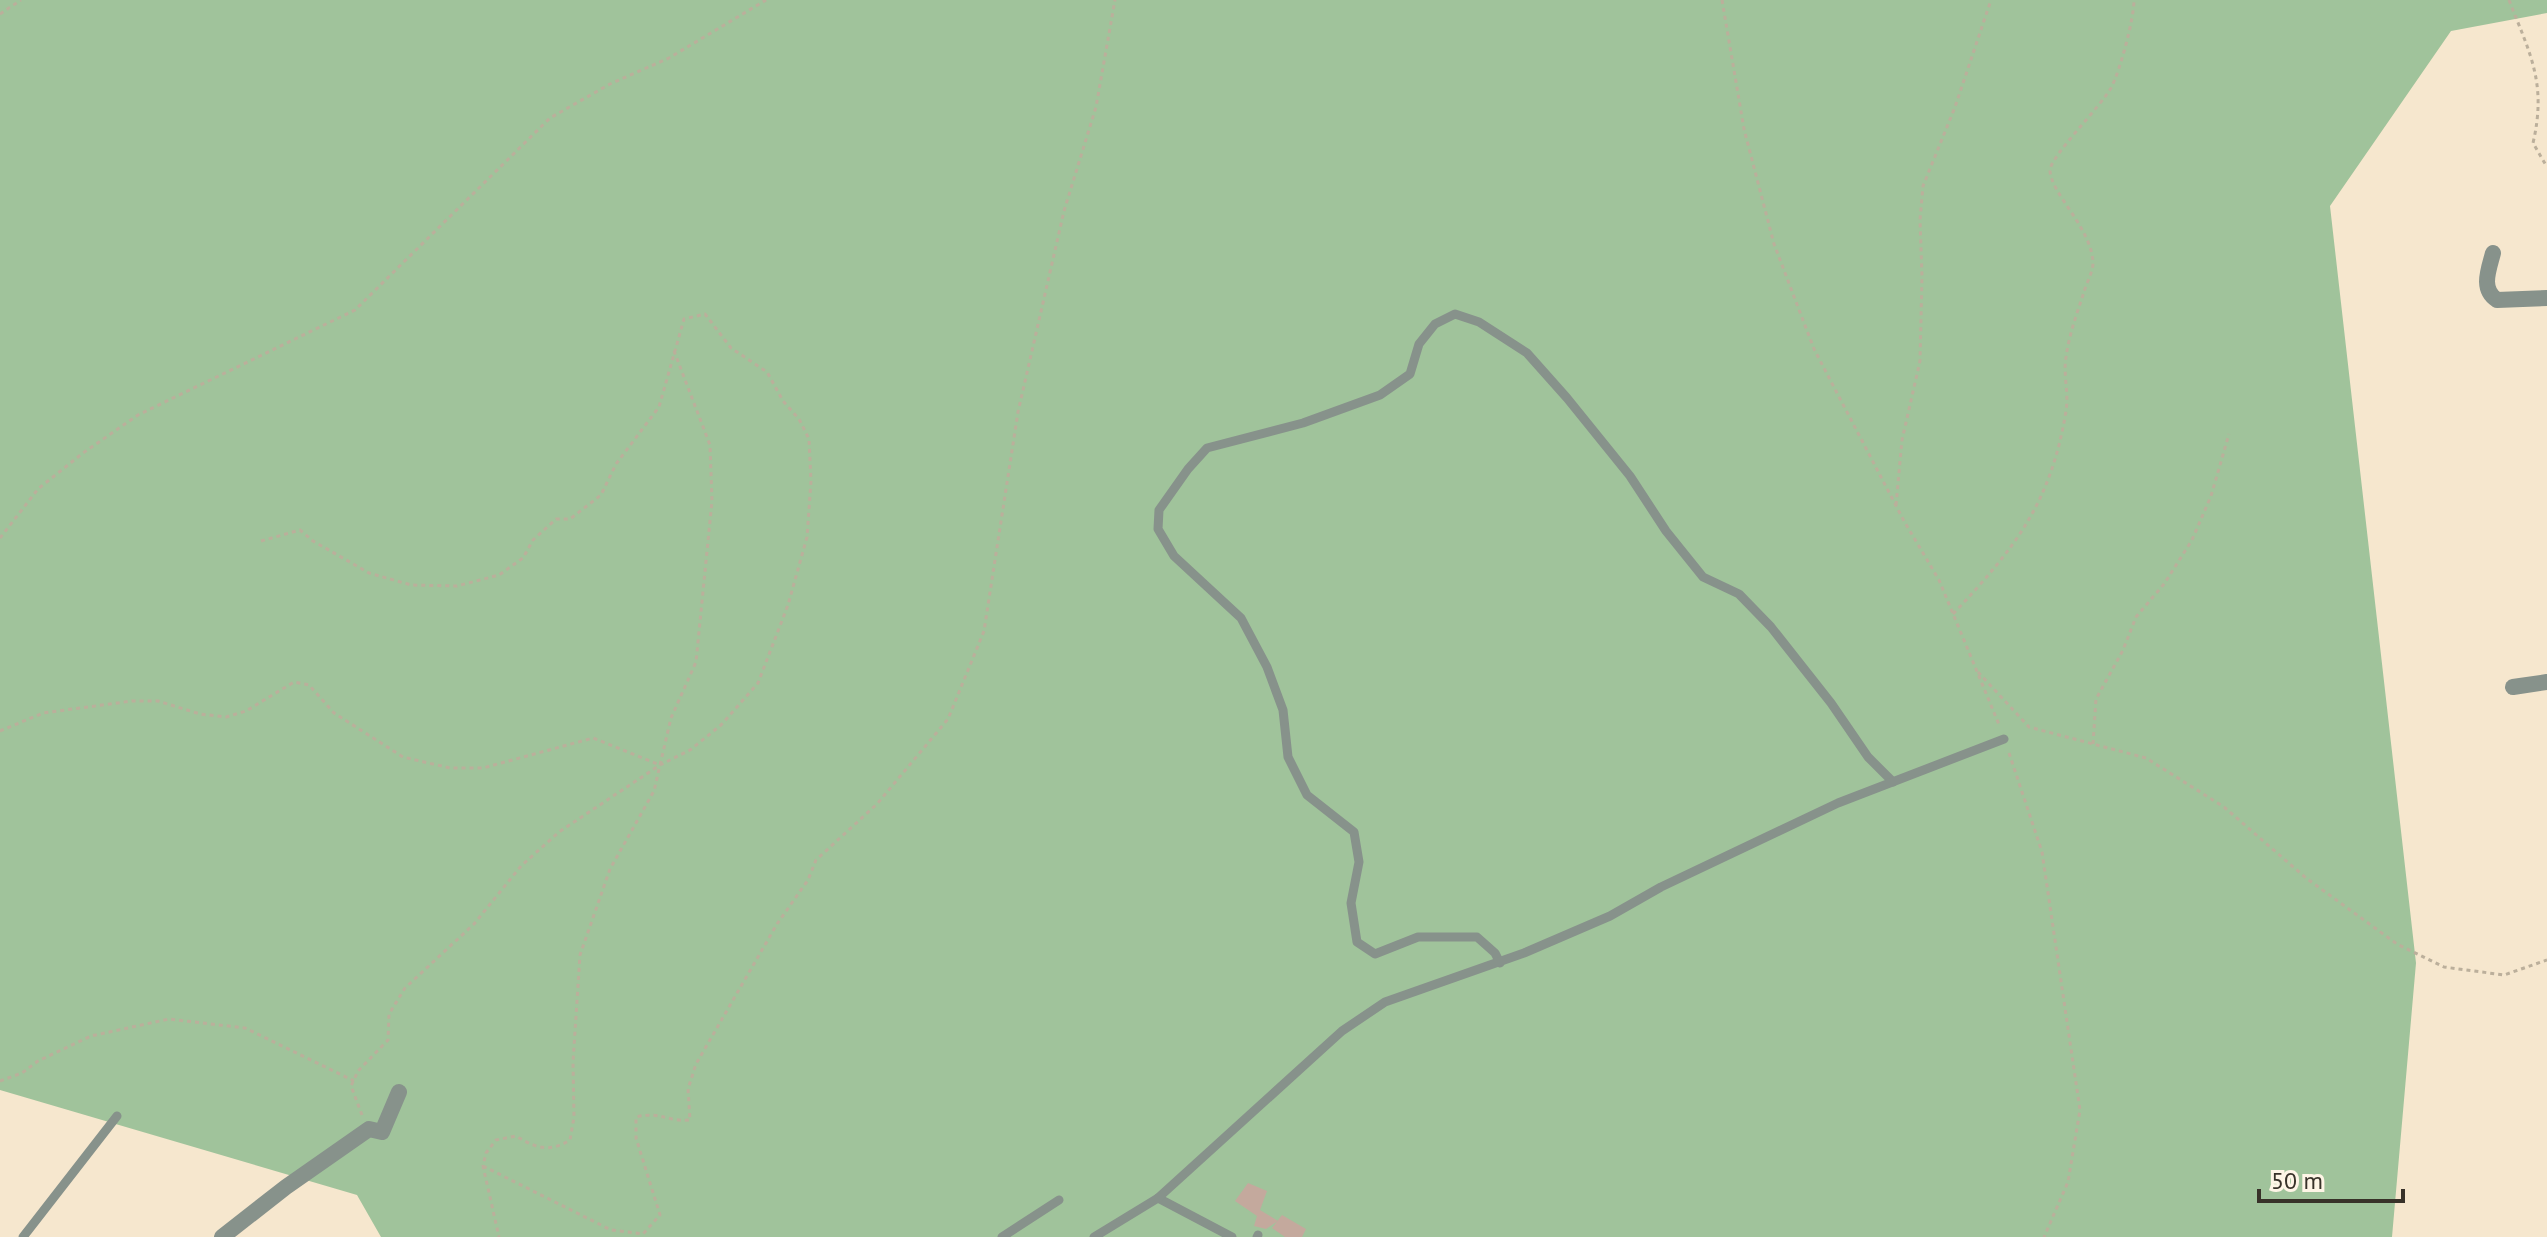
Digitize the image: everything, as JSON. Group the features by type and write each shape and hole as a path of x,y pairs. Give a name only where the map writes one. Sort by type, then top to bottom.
{"street":[{"path":"2493,253 2486,284 2490,295 2497,300 2547,298"},
{"path":"2513,687 2547,682"},
{"path":"222,1237 286,1187 369,1129 382,1132 399,1092"}],"lane":[{"path":"1500,963 1495,953 1477,937 1418,937 1375,954 1357,942 1351,903 1359,862 1354,832 1307,795 1288,757 1283,710 1267,667 1241,618 1174,556 1158,529 1159,510 1207,448 1303,423 1380,395 1410,374 1419,344 1435,324 1455,314 1479,322 1527,353 1630,476 1666,531 1703,577 1739,594 1771,627 1831,703 1868,757 1893,782"},
{"path":"1094,1237 1158,1198 1353,1024 1385,1002 1500,963 1610,916 1661,887 1838,803 2004,739"},
{"path":"23,1237 117,1116"},
{"path":"1158,1198 1232,1237"},
{"path":"1002,1237 1059,1200"}],"path":[{"path":"0,14 21,0"},
{"path":"0,538 38,489 138,415 355,310 550,118 610,84 669,58 766,0"},
{"path":"483,1166 611,1230 643,1234 660,1215 636,1138 636,1117 653,1113 675,1121 690,1120 688,1089 696,1064 777,924 808,880 816,860 877,804 948,719 984,631 1018,412 1064,211 1096,107 1115,0"},
{"path":"1722,0 1744,129 1774,244 1814,349 1939,580 2004,739 2042,852 2080,1110 2068,1182 2044,1237"},
{"path":"1896,505 1902,440 1920,361 1920,220 1923,186 1955,107 1991,0"},
{"path":"1953,614 2008,552 2032,517 2053,469 2067,408 2065,358 2093,264 2084,229 2054,183 2050,170 2056,157 2112,86 2134,13 2134,0"},
{"path":"2509,0 2536,68 2539,116 2533,143 2547,167"},
{"path":"261,541 300,530 313,541 369,573 411,585 457,586 499,575 523,558 533,540 556,519 570,519 601,495 616,464 659,407 684,319 705,314 731,348 767,372 809,439 811,481 807,537 788,605 758,683 721,725 690,750 660,765 559,832 521,866 474,924 405,988 389,1014 388,1040 358,1071 351,1086 369,1129"},
{"path":"499,1237 483,1166 486,1153 496,1140 516,1136 534,1146 557,1148 570,1140 574,1117 573,1062 580,955 610,869 654,791 671,718 696,662 712,501 710,445 674,351"},
{"path":"2093,744 2096,699 2123,650 2136,617 2164,584 2192,540 2211,496 2229,434"},
{"path":"1976,670 2029,727 2146,758 2224,807 2306,878 2397,944 2444,967 2504,975 2547,960"},
{"path":"0,731 43,713 132,701 158,701 200,714 226,717 246,711 294,682 309,685 334,713 403,757 450,768 483,768 593,738 660,765"},
{"path":"0,1081 22,1073 38,1061 91,1036 169,1019 245,1028 354,1081"}],"green space":[{"path":"0,0 2547,0 2547,13 2451,31 2330,206 2416,963 2392,1237 381,1237 357,1195 0,1090"}],"building":[{"path":"1248,1183 1267,1191 1260,1210 1278,1221 1266,1229 1254,1226 1257,1216 1235,1201"},
{"path":"1282,1215 1306,1229 1302,1237 1285,1237 1272,1228"}]}
